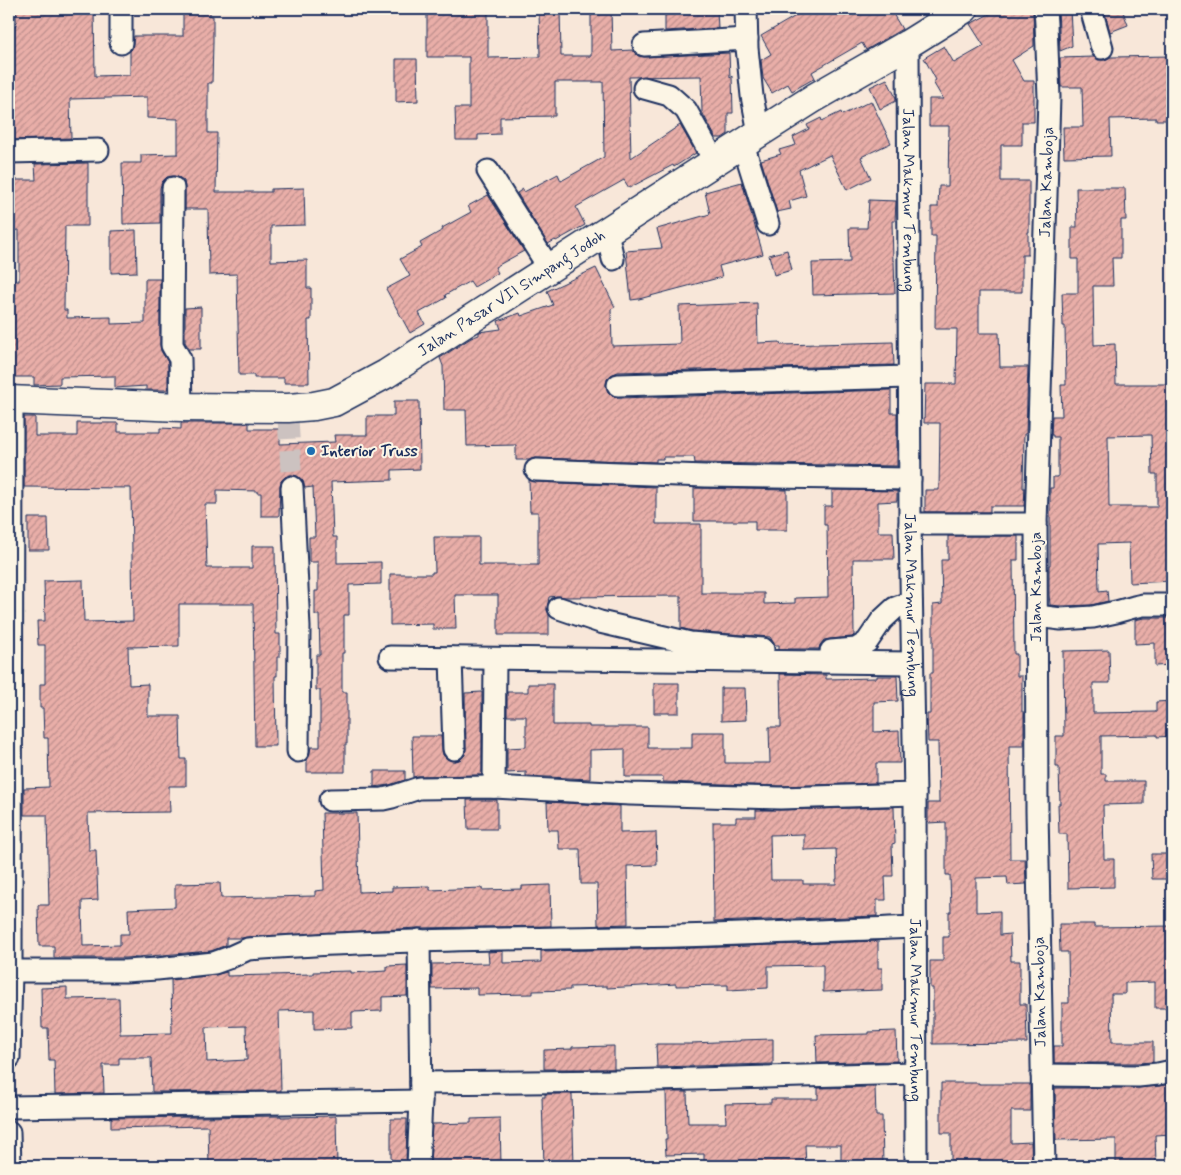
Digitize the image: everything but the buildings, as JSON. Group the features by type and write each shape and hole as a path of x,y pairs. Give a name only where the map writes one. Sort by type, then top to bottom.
{"main road":[{"name":"Jalan Pasar VII Simpang Jodoh","path":"10,400 288,413 334,402 386,374 814,98 908,44 964,9"}],"street":[{"path":"121,9 121,43"},
{"path":"746,9 746,40 752,96 751,138 768,224"},
{"name":"Jalan Kamboja","path":"1044,1166 1037,811 1036,524 1049,98 1045,9"},
{"path":"1091,9 1102,48"},
{"path":"644,46 746,40"},
{"name":"Jalan Makmur Tembung","path":"908,44 910,524 915,794 916,1166"},
{"path":"644,88 669,95 686,110 715,162"},
{"path":"9,152 98,150"},
{"path":"488,170 549,268"},
{"path":"173,188 172,345 180,359 181,407"},
{"path":"607,232 614,259"},
{"path":"618,385 909,377"},
{"path":"9,1058 11,971 10,400"},
{"path":"536,470 706,476 910,479"},
{"path":"292,486 299,627 298,751"},
{"path":"910,524 1036,524"},
{"path":"560,608 600,622 690,643 797,651 841,651 856,650 867,642 882,620 895,608 911,602"},
{"path":"1036,616 1061,619 1093,617 1143,605 1172,605"},
{"path":"390,657 912,663"},
{"path":"451,658 454,748"},
{"path":"494,787 495,659"},
{"path":"330,800 383,799 419,788 494,787 630,794 780,798 915,794"},
{"path":"11,971 125,971 157,969 214,963 248,949 419,940 769,934 915,927"},
{"path":"418,1166 421,1092 419,940"},
{"path":"1042,1075 1138,1076 1172,1071"},
{"path":"9,1107 421,1092 618,1082 915,1073"},
{"path":"9,1132 10,1166"}],"tunnel":[{"path":"288,418 292,487"}],"place":[{"name":"Interior Truss","path":"311,451"}]}
